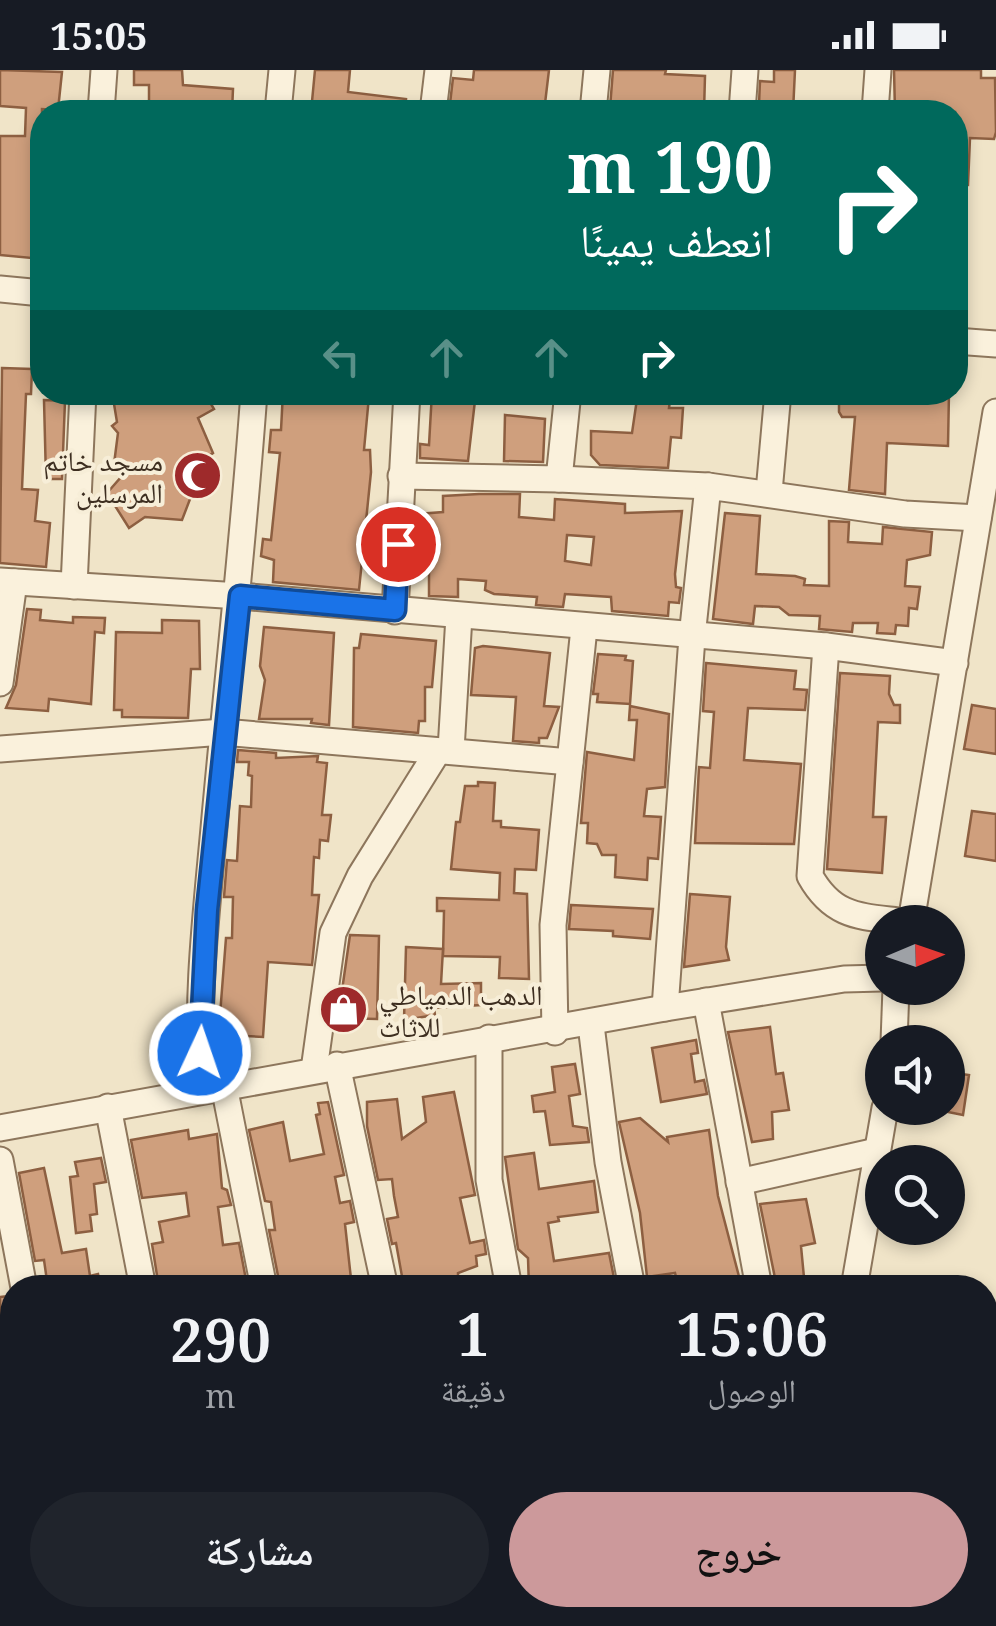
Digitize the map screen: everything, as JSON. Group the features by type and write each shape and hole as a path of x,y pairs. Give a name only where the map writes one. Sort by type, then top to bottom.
{"street":[{"path":"102,100 104,70"},
{"path":"279,100 282,70"},
{"path":"434,100 438,70"},
{"path":"594,100 598,70"},
{"path":"743,100 745,70"},
{"path":"876,100 878,70"},
{"path":"0,289 30,293"},
{"path":"968,342 996,344"},
{"path":"74,586 82,405"},
{"path":"253,405 240,596 207,910 200,1053 213,1088 261,1275"},
{"path":"395,610 407,405"},
{"path":"560,479 567,405"},
{"path":"770,492 777,405"},
{"path":"912,905 996,412"},
{"path":"401,476 708,486 905,514 978,518"},
{"path":"665,1008 692,637 708,486"},
{"path":"0,682 7,582 240,596 826,646 956,663"},
{"path":"382,1275 326,1068 333,933 360,876 444,751 459,616"},
{"path":"555,1032 553,925 584,628"},
{"path":"826,646 810,876 823,900 846,913 865,916"},
{"path":"0,748 223,732 570,762"},
{"path":"0,1128 489,1038 555,1032 665,1008 844,978 865,978"},
{"path":"706,1001 757,1275"},
{"path":"591,1025 608,1162 630,1275"},
{"path":"489,1038 489,1180 507,1275"},
{"path":"108,1107 141,1275"},
{"path":"739,1182 865,1155"},
{"path":"0,1160 22,1275"},
{"path":"856,1275 865,1223"}],"building":[{"path":"0,70 62,72 59,100 30,100 30,258 0,255 0,136 25,136 26,108 0,106"},
{"path":"134,70 182,70 183,85 233,89 233,100 149,100 149,85 134,85"},
{"path":"315,70 350,70 348,92 406,99 406,100 312,100"},
{"path":"474,70 549,70 545,100 450,100 453,78 473,80"},
{"path":"613,70 666,70 665,74 705,76 704,100 611,100"},
{"path":"774,70 795,70 794,100 759,100 760,81 774,82"},
{"path":"894,70 981,70 981,78 995,78 996,132 994,139 970,138 968,185 968,100 895,100"},
{"path":"2,368 30,369 22,489 38,490 35,521 50,523 46,567 0,563"},
{"path":"44,405 65,405 62,479 46,479"},
{"path":"114,405 212,405 214,409 198,418 213,453 202,461 209,475 195,486 182,520 145,517 129,528 107,493 121,477 114,464 118,433 112,426 117,422"},
{"path":"282,405 368,405 364,450 370,450 371,472 359,590 273,582 274,560 261,556 263,539 271,540 280,453 269,452 271,430 281,430"},
{"path":"431,405 474,405 468,461 420,458 420,444 429,445"},
{"path":"636,405 683,408 681,438 671,437 668,468 600,465 591,455 591,431 632,433"},
{"path":"839,405 949,405 948,446 887,443 885,494 849,490 855,417 842,417"},
{"path":"505,415 545,419 543,462 504,461"},
{"path":"520,494 519,517 554,520 555,499 625,504 625,513 682,511 675,574 676,587 681,588 679,603 669,602 668,616 612,611 611,597 565,594 563,607 536,605 537,597 494,594 485,590 486,581 458,579 458,597 429,596 429,536 417,536 418,514 443,512 443,496","holes":["567,535 594,537 591,565 565,561"]},
{"path":"725,513 760,516 756,574 795,576 805,579 804,585 829,586 829,521 849,522 848,542 882,544 883,527 932,532 930,555 907,560 905,586 920,587 917,609 909,608 908,626 896,625 895,634 877,633 878,623 853,623 852,632 819,629 820,616 789,615 779,607 755,606 753,624 713,619"},
{"path":"27,609 41,610 40,620 73,623 73,617 105,618 104,633 95,632 91,704 49,699 48,711 6,708 16,685"},
{"path":"162,620 199,621 200,669 191,669 188,718 122,717 122,710 114,710 116,632 162,633"},
{"path":"264,627 334,633 329,725 311,723 312,719 259,719 265,680 260,666"},
{"path":"361,634 436,641 432,687 425,687 425,721 419,721 418,733 353,727 354,648 359,648"},
{"path":"475,648 550,653 544,706 559,707 547,738 539,738 539,743 513,741 516,697 471,695"},
{"path":"598,654 626,656 625,660 633,661 630,704 597,702 598,694 593,694"},
{"path":"706,663 796,671 794,689 807,690 805,710 748,708 744,760 801,764 794,844 695,843 699,767 710,768 714,712 703,711"},
{"path":"840,673 890,676 889,694 894,705 900,705 900,723 878,722 873,817 886,817 882,873 827,869"},
{"path":"972,705 996,709 996,754 964,749"},
{"path":"630,706 669,714 665,787 647,789 644,816 661,817 658,859 648,858 647,880 615,877 616,855 602,855 597,844 587,843 588,823 581,823 587,752 634,760 637,720 629,720"},
{"path":"238,750 276,753 276,758 318,756 317,762 327,763 322,815 331,815 328,841 320,840 319,858 314,857 312,895 319,895 312,965 268,962 263,1037 226,1035 220,1015 226,938 232,938 233,897 224,897 227,860 237,861 240,806 251,807 249,762 237,762"},
{"path":"478,782 495,783 493,821 501,821 501,827 539,830 536,870 515,869 514,893 527,894 529,979 499,978 500,957 443,956 444,911 437,911 437,898 499,900 500,873 451,869 465,786 478,786"},
{"path":"972,811 996,814 996,861 965,856"},
{"path":"690,894 730,897 726,947 729,960 684,967"},
{"path":"571,905 653,909 650,939 613,936 613,931 569,929"},
{"path":"350,935 379,936 377,1019 338,1018"},
{"path":"406,947 443,949 441,984 481,983 481,1005 434,1008 435,1015 404,1020"},
{"path":"770,1027 776,1074 783,1073 789,1110 772,1112 773,1139 752,1142 728,1032"},
{"path":"696,1040 698,1053 691,1054 695,1082 704,1080 707,1094 661,1102 652,1048"},
{"path":"575,1064 580,1094 569,1096 573,1126 587,1128 589,1142 550,1145 545,1111 534,1112 532,1096 555,1092 552,1067"},
{"path":"454,1092 475,1195 460,1198 470,1243 484,1240 486,1254 476,1256 477,1266 458,1275 402,1275 387,1219 398,1217 392,1179 378,1180 367,1126 367,1102 397,1099 402,1139 426,1122 423,1097"},
{"path":"328,1102 344,1175 335,1177 340,1203 350,1201 354,1222 345,1224 351,1275 278,1275 269,1230 275,1230 271,1202 265,1201 249,1130 283,1122 290,1161 324,1154 316,1115 320,1114 318,1103"},
{"path":"640,1118 668,1142 667,1137 709,1130 718,1196 739,1275 647,1275 640,1213 619,1122"},
{"path":"188,1130 189,1139 217,1134 222,1188 227,1190 231,1205 218,1207 223,1245 239,1243 245,1275 157,1275 152,1244 163,1242 159,1222 189,1216 186,1193 142,1198 131,1140"},
{"path":"534,1153 539,1189 594,1181 598,1212 558,1217 559,1221 548,1223 554,1261 609,1253 613,1275 529,1275 528,1258 518,1249 505,1157"},
{"path":"101,1158 106,1182 94,1184 97,1214 90,1215 92,1231 76,1233 70,1177 78,1176 75,1162"},
{"path":"44,1168 62,1253 86,1249 90,1275 46,1275 44,1260 35,1261 19,1173"},
{"path":"806,1199 815,1243 801,1246 804,1275 774,1275 760,1204"}],"place":[{"name":"مسجد خاتم المرسلين","path":"198,476"},
{"name":"الدهب الدمياطي للاثاث","path":"344,1010"}],"route":[{"path":"200,1053 207,910 240,596 395,610 398,544"}]}
